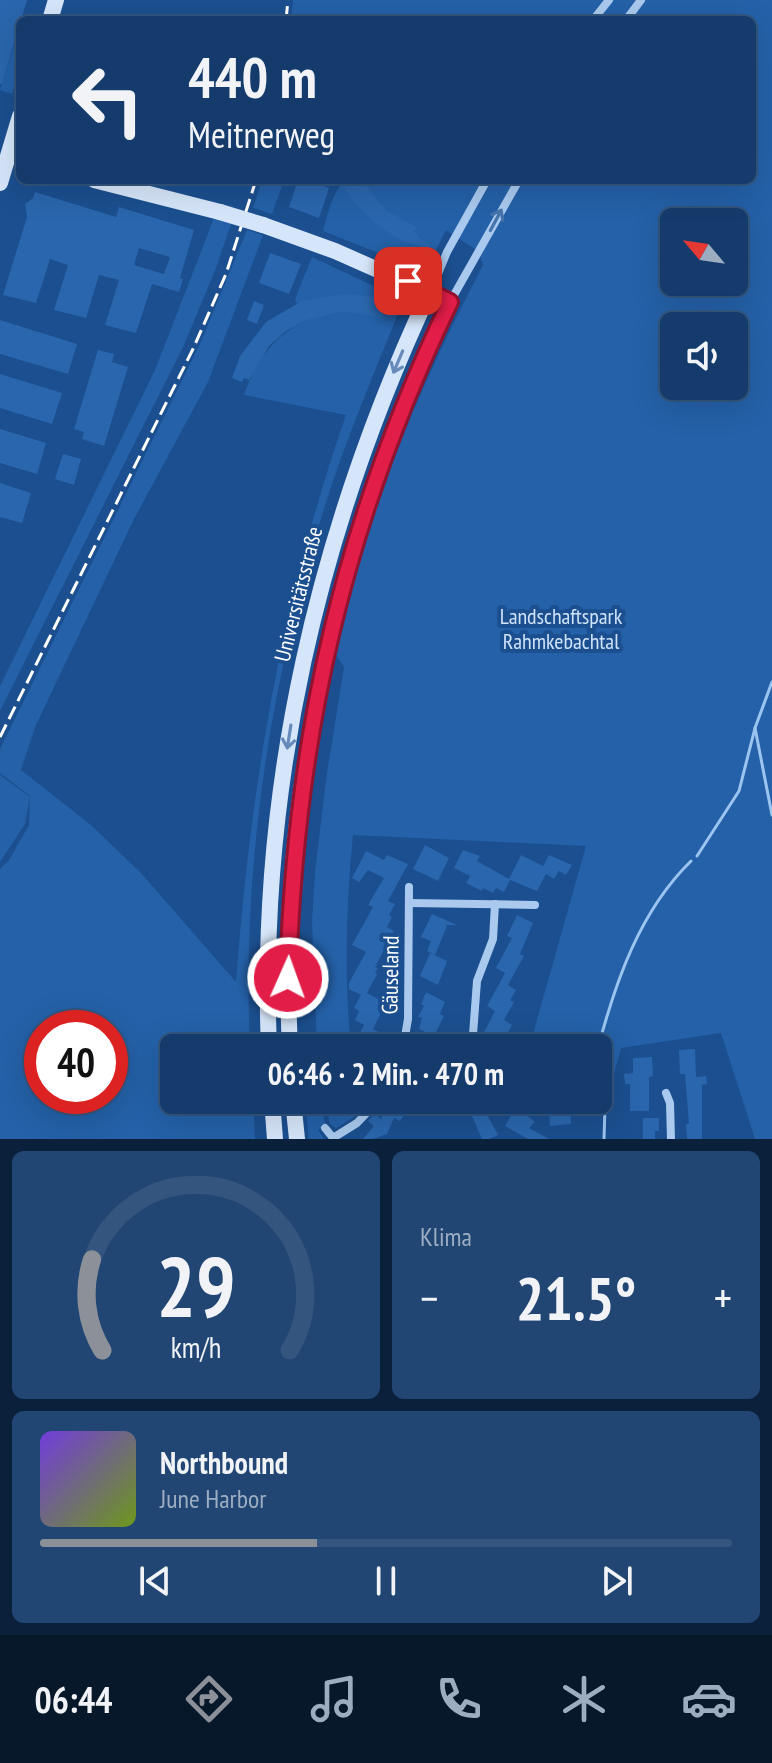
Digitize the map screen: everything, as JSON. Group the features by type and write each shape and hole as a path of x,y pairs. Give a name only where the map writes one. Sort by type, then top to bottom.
{"street":[{"path":"596,16 609,0"},
{"path":"0,183 13,162"},
{"path":"110,184 263,225 325,247 450,302"},
{"name":"Universitätsstraße","path":"269,1034 269,925 273,861 287,748 303,661 329,555 385,392 447,252 485,184"},
{"name":"Universitätsstraße","path":"290,1034 288,978 294,865 303,781 326,652 351,553 374,481 409,392 450,302 517,184"},
{"name":"Gäuseland","path":"405,1034 409,887"},
{"path":"409,903 535,905"},
{"path":"473,1034 477,981 493,939 495,904"},
{"path":"666,1093 670,1103 671,1139"},
{"path":"273,1114 275,1139"},
{"path":"294,1114 297,1139"},
{"path":"325,1128 333,1138 366,1114"}],"green space":[{"name":"Landschaftspark Rahmkebachtal","path":"293,0 772,0 772,1139 755,1139 721,1033 621,1048 612,1082 612,1034 533,1034 586,846 353,835 347,942 350,1034 316,1034 312,921 326,780 344,667 336,655 382,490 436,360 483,265 479,252 446,230 430,258 414,267 323,231 334,195 343,184 756,184 756,16 291,16"},
{"path":"16,40 16,80 12,94 0,90"},
{"path":"261,184 283,184 272,214 253,208"},
{"path":"216,213 233,218 184,345 0,711 0,686 155,370"},
{"path":"247,230 263,235 208,382 133,521 36,725 21,770 91,825 141,873 236,982 250,838 272,695 304,554 346,415 244,395 266,352 283,335 304,321 295,299 312,257 399,298 399,311 333,481 283,663 254,855 250,920 250,1034 160,1034 160,1114 254,1114 255,1139 0,1139 0,869 9,860 29,825 30,796 0,773 0,749 201,342"},
{"path":"0,775 30,797 25,824 0,862"},
{"path":"306,1114 323,1114 325,1124 318,1130 324,1139 309,1139"},
{"path":"328,1114 359,1114 336,1128 330,1124"}],"building":[{"path":"0,0 27,0 22,16 16,16 16,37 0,84"},
{"path":"297,184 318,184 329,188 319,218 289,207"},
{"path":"342,184 364,184 387,211 416,227 414,232 418,234 417,237 432,245 430,249 400,240 376,224"},
{"path":"35,192 116,217 119,207 194,230 179,292 152,284 136,333 105,325 119,280 99,275 86,318 54,310 68,265 50,259 36,303 3,295 27,217 25,204","holes":["139,248 170,257 164,274 134,265"]},
{"path":"270,253 301,264 289,294 259,283"},
{"path":"345,294 372,297 392,304 388,314 384,313 382,318 339,312 306,320 286,331 269,346 249,380 244,378 242,382 232,378 240,356 266,322 302,301"},
{"path":"254,301 264,305 257,324 247,320"},
{"path":"0,320 77,344 68,374 0,354"},
{"path":"98,350 114,354 112,362 128,367 104,446 82,439 84,432 74,429"},
{"path":"0,374 62,393 52,424 0,408"},
{"path":"0,429 46,443 37,474 0,463"},
{"path":"63,454 81,459 74,485 55,479"},
{"path":"0,483 31,493 22,523 0,517"},
{"path":"425,845 449,858 438,881 413,869"},
{"path":"463,850 480,856 477,861 509,879 521,855 543,866 549,855 572,865 566,875 559,871 554,879 546,874 537,891 510,880 504,892 496,888 493,893 466,883 470,876 454,868"},
{"path":"366,851 384,860 387,855 408,864 388,901 395,904 387,927 394,931 375,967 378,968 377,974 367,993 386,1003 373,1029 382,1034 360,1034 364,1025 355,1020 359,1011 354,1008 361,995 349,989 349,983 366,952 352,945 373,907 368,905 384,878 368,870 359,882 352,878"},
{"path":"432,914 457,925 445,925 435,955 427,951 431,941 421,937"},
{"path":"517,915 533,923 520,954 524,956 508,985 516,990 510,1000 514,1002 504,1020 512,1025 507,1034 485,1034 495,1011 487,1006 505,973 496,968 512,938 507,936"},
{"path":"430,953 447,961 438,985 420,976"},
{"path":"426,992 445,1002 440,1014 444,1016 435,1034 424,1034 419,1029 422,1018 418,1017 424,1006 421,1004"},
{"path":"695,1049 696,1077 706,1076 707,1084 702,1085 702,1139 687,1139 686,1124 689,1124 685,1074 680,1074 679,1050"},
{"path":"652,1057 649,1111 630,1111 630,1084 625,1084 624,1074 633,1073 633,1058"},
{"path":"375,1114 381,1119 383,1114 405,1114 400,1121 394,1118 387,1134 363,1139 374,1126 368,1121"},
{"path":"487,1114 498,1135 482,1139 472,1116"},
{"path":"512,1114 525,1114 535,1122 529,1128 549,1139 528,1139 505,1126"},
{"path":"549,1114 570,1114 571,1124 550,1126"},
{"path":"643,1118 659,1118 659,1131 655,1131 655,1139 643,1139"}],"waterway":[{"path":"772,682 755,728 772,815"},
{"path":"697,856 739,791 755,728"},
{"path":"602,1034 622,972 644,924 657,902 691,861"},
{"path":"604,1139 605,1114"}],"railway":[{"path":"286,16 288,0"},
{"path":"0,737 193,349 226,274 255,184"}],"route":[{"path":"288,978 292,889 303,781 333,619 361,519 388,443 450,302 408,281"}]}
